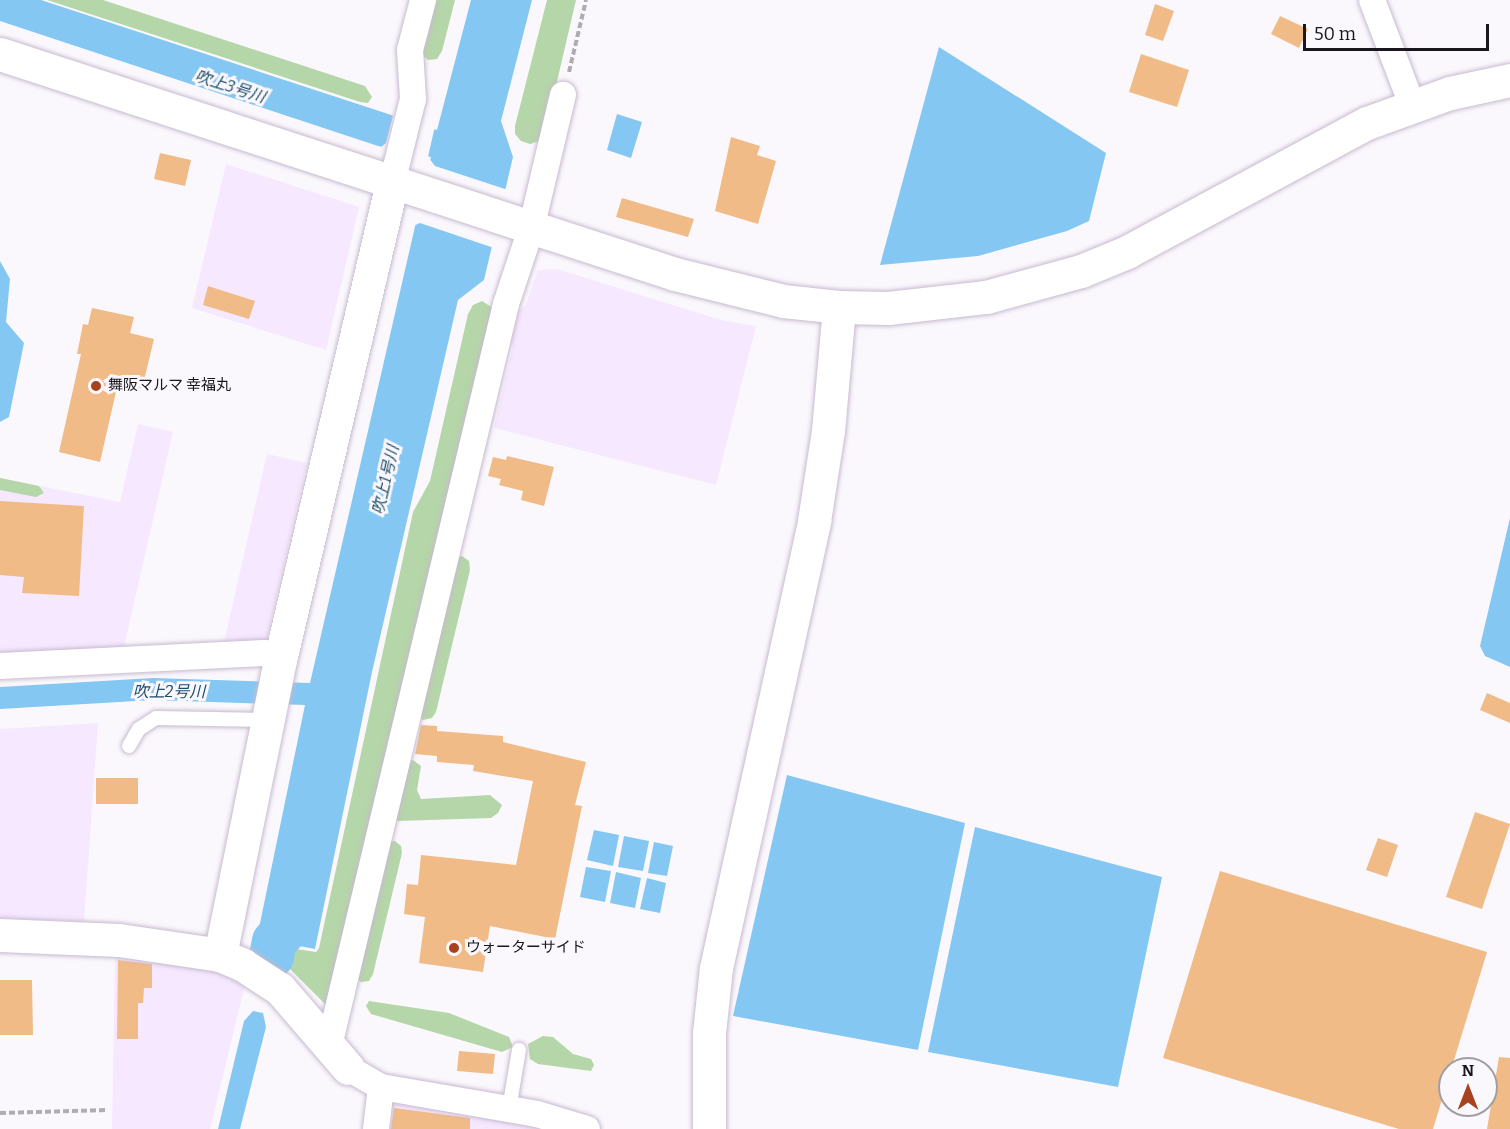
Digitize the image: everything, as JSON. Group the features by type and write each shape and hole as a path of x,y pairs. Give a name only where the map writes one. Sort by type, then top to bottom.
{"street":[{"path":"220,955 279,665 406,188 400,152 410,111 413,83 411,50 423,0"},
{"path":"1372,0 1412,105"},
{"path":"0,54 516,224 728,290 839,307 908,306 986,297 1082,271 1127,252 1323,145 1412,105 1510,80"},
{"path":"339,1057 506,304 516,224 563,95"},
{"path":"709,1129 709,1033 716,968 814,521 828,431 839,307"},
{"path":"0,666 264,653 279,665"},
{"path":"0,935 119,940 220,955 243,965 280,989 339,1057 381,1087 509,1109 586,1129"},
{"path":"376,1129 381,1087"}],"lane":[{"path":"129,746 139,729 156,718 268,717"},
{"path":"509,1109 519,1050"}],"path":[{"path":"563,95 586,0"},
{"path":"0,1113 108,1110"}],"shaded area":[{"path":"226,164 359,207 326,350 192,308"},
{"path":"557,269 721,320 756,326 716,485 494,428 513,346 509,336 513,315 526,305 538,270"},
{"path":"138,424 173,432 124,647 0,653 0,478 120,502"},
{"path":"267,454 307,463 266,640 224,642"},
{"path":"98,723 84,922 0,918 0,729"},
{"path":"115,956 214,971 245,985 210,1129 112,1129"},
{"path":"388,1099 553,1129 385,1129"}],"green space":[{"path":"47,0 103,0 365,86 372,97 368,103 360,102"},
{"path":"430,0 455,0 442,51 437,59 428,60 420,53"},
{"path":"547,0 576,0 545,133 540,141 530,144 521,141 515,134 515,126"},
{"path":"482,301 496,310 327,1006 289,968 281,952 290,948 316,952 319,948 413,512 430,481 468,314 473,305"},
{"path":"0,478 39,486 44,493 36,497 0,490"},
{"path":"462,556 469,561 470,570 436,712 432,718 423,720 417,716 454,558"},
{"path":"413,760 421,766 417,790 421,799 490,795 502,805 498,813 491,818 398,821 392,815 406,762"},
{"path":"395,841 401,846 402,853 373,974 369,981 361,982 354,977 387,842"},
{"path":"369,1001 449,1013 509,1037 513,1047 502,1052 371,1014 366,1006"},
{"path":"543,1036 553,1037 573,1054 591,1059 594,1065 591,1071 538,1064 530,1059 528,1044"}],"water":[{"path":"0,0 41,0 437,130 471,0 532,0 501,121 513,157 484,280 458,300 372,672 315,949 257,938 305,705 153,700 0,709 0,687 153,678 310,683 431,157 378,146 0,21"},
{"path":"939,47 1106,153 1089,221 1067,231 978,256 880,265"},
{"path":"617,114 642,122 631,158 607,150"},
{"path":"0,261 10,279 6,322 24,343 9,417 0,422"},
{"path":"1510,518 1510,667 1485,656 1480,646"},
{"path":"787,775 965,823 918,1050 733,1016"},
{"path":"975,827 1162,877 1118,1087 928,1052"},
{"path":"594,830 619,835 613,866 587,860"},
{"path":"624,836 649,841 643,871 618,867"},
{"path":"654,842 673,846 667,876 648,873"},
{"path":"586,867 611,871 605,902 580,897"},
{"path":"616,872 641,878 635,908 610,903"},
{"path":"647,878 666,883 660,913 640,909"},
{"path":"253,1011 263,1013 266,1027 240,1129 218,1129 244,1021"}],"pier":[{"path":"394,112 435,126 428,157 435,166 508,190 494,248 420,223 411,227 427,158 380,148 386,143"}],"building":[{"path":"1155,4 1174,11 1163,41 1145,35"},
{"path":"1280,16 1308,29 1299,48 1271,34"},
{"path":"1141,54 1189,70 1177,107 1129,92"},
{"path":"731,137 760,146 757,155 776,161 758,224 715,211"},
{"path":"160,153 191,160 185,186 154,179"},
{"path":"622,198 694,219 688,237 616,217"},
{"path":"208,286 255,301 249,319 203,305"},
{"name":"舞阪マルマ 幸福丸","path":"92,308 134,317 130,333 154,339 142,389 118,383 100,462 59,452 81,354 77,354 83,324 88,325"},
{"path":"507,456 554,467 544,506 521,500 523,491 499,485 501,479 488,476 493,457 506,460"},
{"path":"0,501 84,506 79,596 22,593 24,577 0,575"},
{"path":"1487,693 1510,703 1510,723 1480,710"},
{"path":"421,725 437,726 437,731 503,736 503,742 586,762 575,805 582,806 555,939 490,926 483,972 419,963 425,917 404,914 407,884 418,885 421,855 516,865 533,781 473,771 474,765 437,762 437,756 415,754"},
{"path":"96,778 138,778 138,804 96,804"},
{"path":"1475,812 1510,824 1482,909 1446,897"},
{"path":"1378,838 1398,845 1387,877 1366,870"},
{"path":"1220,871 1487,952 1455,1057 1438,1057 1438,1113 1433,1129 1399,1129 1163,1058"},
{"path":"118,960 152,964 152,988 144,988 143,1003 138,1003 138,1039 117,1039"},
{"path":"0,980 32,980 33,1035 0,1035"},
{"path":"459,1051 495,1054 493,1074 457,1071"},
{"path":"1499,1057 1510,1058 1510,1129 1487,1129 1489,1117 1498,1117"},
{"path":"394,1108 470,1118 470,1129 391,1129"}],"waterway":[{"name":"吹上1号川","path":"271,956 274,941 290,924 298,886"}],"place":[{"name":"舞阪マルマ 幸福丸","path":"96,386"},
{"name":"ウォーターサイド","path":"454,948"}],"water label":[{"name":"吹上3号川","path":"230,87"},
{"name":"吹上2号川","path":"169,692"}]}
